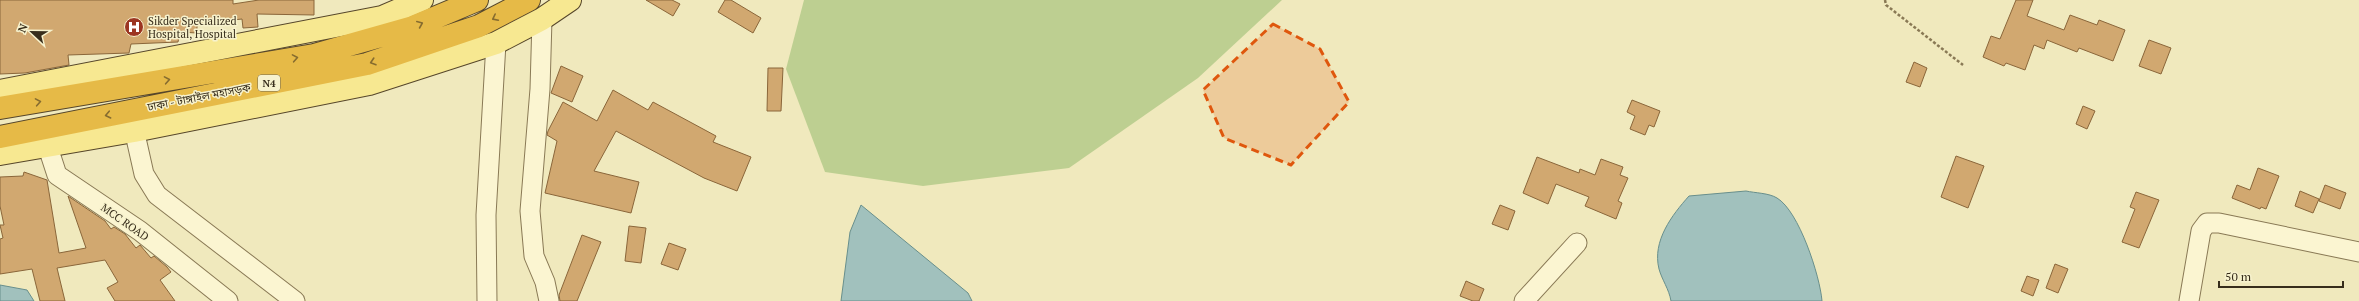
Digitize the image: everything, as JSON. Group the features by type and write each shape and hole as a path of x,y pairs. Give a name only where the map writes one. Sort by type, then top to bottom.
{"highway":[{"name":"ঢাকা - টাঙ্গাইল মহাসড়ক","path":"0,108 314,55 413,27 477,0"},
{"name":"ঢাকা - টাঙ্গাইল মহাসড়ক","path":"0,137 45,137 132,121 367,64 479,26 529,0"}],"main road":[{"path":"0,91 374,18 422,0"},
{"path":"132,121 369,84 496,43 542,19 570,0"},
{"path":"0,154 45,137"}],"street":[{"path":"542,19 540,89 530,211 534,256 545,282 549,301"},
{"path":"487,301 486,215 496,43"},
{"path":"132,121 144,174 157,194 294,301"},
{"name":"MCC ROAD","path":"45,137 57,175 140,232 228,301"},
{"path":"2188,301 2201,231 2207,223 2219,223 2359,252"},
{"path":"1524,301 1577,242"}],"path":[{"path":"1885,0 1886,5 1963,65"}],"highlighted area":[{"path":"1273,24 1320,49 1349,102 1291,165 1224,138 1203,90"}],"green space":[{"path":"804,0 1282,0 1198,78 1069,168 923,186 825,172 786,69"}],"water":[{"path":"1746,191 1774,196 1785,205 1793,216 1813,261 1822,301 1671,301 1669,292 1659,269 1658,248 1665,229 1676,211 1689,196"},
{"path":"861,205 968,293 972,301 841,301 850,232"},
{"path":"0,285 27,290 34,301 0,301"}],"building":[{"path":"0,0 233,0 233,4 259,0 314,0 314,15 257,14 258,27 243,28 242,19 197,24 197,33 180,32 178,42 131,44 129,53 68,55 69,65 25,73 0,74"},
{"path":"646,0 672,0 680,4 673,16"},
{"path":"725,0 731,0 761,18 753,33 718,12"},
{"path":"2016,0 2033,0 2027,16 2064,30 2070,15 2097,25 2099,20 2125,30 2113,61 2079,48 2077,52 2047,40 2044,49 2034,45 2025,70 2006,63 2004,66 1983,57 1991,36 2000,39"},
{"path":"2149,40 2171,48 2161,74 2139,66"},
{"path":"1914,62 1927,68 1920,87 1906,82"},
{"path":"561,66 583,76 572,102 551,93"},
{"path":"768,68 783,68 781,111 767,111"},
{"path":"613,90 648,110 653,102 716,136 713,142 751,157 737,191 704,178 616,131 594,171 639,182 631,213 545,193 557,141 547,135 563,102 597,121"},
{"path":"1632,100 1660,111 1654,127 1649,125 1645,135 1630,129 1635,116 1627,112"},
{"path":"2083,106 2095,111 2087,129 2076,124"},
{"path":"1956,156 1984,166 1968,208 1941,197"},
{"path":"1537,157 1579,173 1580,169 1595,175 1601,159 1623,167 1620,175 1628,178 1618,201 1622,203 1616,219 1585,206 1589,197 1556,184 1548,204 1523,193"},
{"path":"2258,168 2279,176 2266,209 2261,207 2260,209 2232,198 2237,185 2250,190"},
{"path":"24,172 47,180 59,253 86,248 68,196 105,221 111,229 114,227 125,234 136,248 140,245 151,258 154,256 167,267 171,272 160,280 175,301 115,301 107,288 118,282 105,260 57,268 65,301 40,301 32,269 0,274 0,239 3,238 0,225 4,225 0,206 0,177 23,176"},
{"path":"2325,185 2346,193 2340,209 2319,201"},
{"path":"2300,191 2319,199 2313,213 2295,206"},
{"path":"2136,192 2159,200 2139,248 2122,242 2135,209 2130,207"},
{"path":"1500,205 1515,211 1508,230 1492,224"},
{"path":"629,226 646,228 641,263 625,261"},
{"path":"582,235 601,242 577,301 560,301 559,295"},
{"path":"669,243 686,249 678,270 661,264"},
{"path":"2055,264 2068,269 2058,293 2046,288"},
{"path":"2027,276 2039,280 2033,296 2021,291"},
{"path":"1466,281 1484,289 1479,301 1473,301 1460,296"}],"place":[{"name":"Sikder Specialized Hospital, Hospital","path":"134,27"}]}
